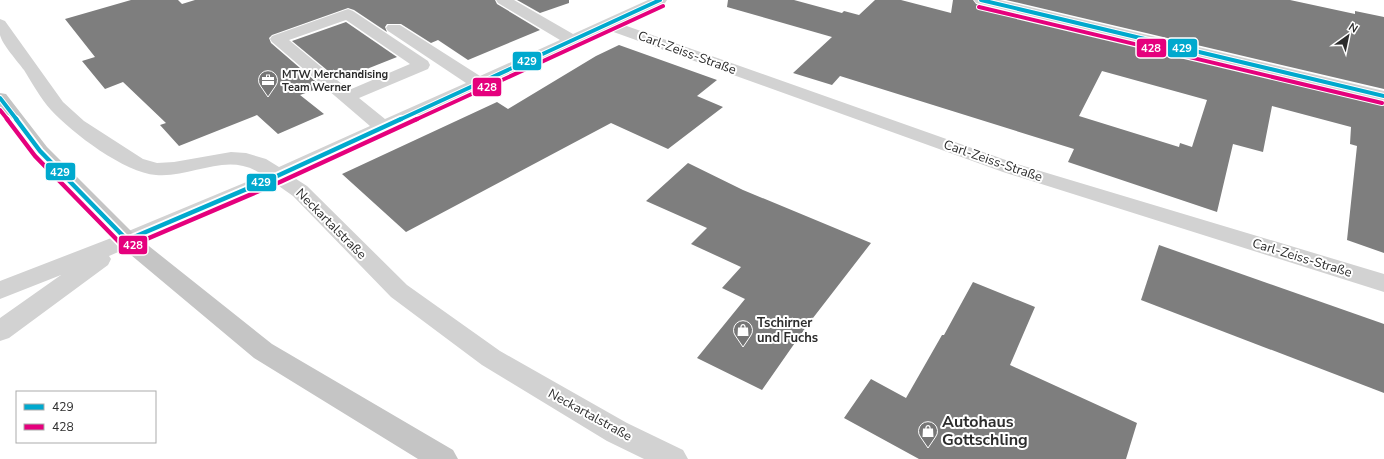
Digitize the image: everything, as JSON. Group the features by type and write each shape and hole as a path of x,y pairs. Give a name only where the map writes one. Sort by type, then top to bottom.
{"main road":[{"path":"0,98 40,151 127,240 263,351 438,456"}],"street":[{"path":"351,0 478,83"},
{"path":"503,0 572,40"},
{"path":"0,290 127,240 277,176 660,0"},
{"path":"981,0 1384,96"},
{"path":"347,97 422,65 348,14 278,39 319,73 347,97 383,127"},
{"name":"Neckartalstraße","path":"0,24 57,106 78,125 136,164 156,169 174,168 216,159 246,158 259,163 300,191 399,291 491,358 617,432 673,459"},
{"name":"Carl-Zeiss-Straße","path":"606,24 1010,168 1384,283"},
{"path":"0,331 127,240"}],"building":[{"path":"131,0 178,0 182,4 195,0 495,0 497,4 540,30 468,60 438,40 431,43 401,24 387,24 385,27 387,32 354,10 348,8 272,35 269,38 271,43 322,87 300,95 324,114 278,134 257,115 179,146 160,125 166,123 123,82 105,89 82,61 95,57 65,19"},
{"path":"517,0 569,0 569,3 540,13"},
{"path":"728,0 794,0 842,13 844,11 859,15 875,0 901,0 951,13 953,0 973,0 976,4 1384,102 1384,253 1347,240 1357,146 1350,144 1351,127 1272,106 1263,152 1233,144 1217,212 1068,162 1074,149 840,76 832,85 793,73 832,37 727,7","holes":["1102,71 1207,100 1192,147 1180,143 1179,147 1079,116"]},
{"path":"1006,0 1290,0 1355,14 1355,11 1384,17 1384,89"},
{"path":"346,22 397,57 339,80 292,41"},
{"path":"619,45 717,80 697,96 723,107 668,149 611,123 406,232 342,174 497,102 508,109 596,56"},
{"path":"688,163 743,190 871,243 806,327 762,390 697,358 745,299 722,288 741,267 691,244 707,228 646,201"},
{"path":"1159,245 1384,324 1384,393 1141,300"},
{"path":"973,282 1035,307 1010,365 1137,423 1126,459 919,459 844,418 871,379 906,398 942,335 944,335"}],"transit line":[{"name":"429","path":"127,240 277,176 660,0"},
{"name":"429","path":"981,0 1384,96"},
{"name":"428","path":"0,110 35,156 122,245 128,247 280,182 663,6"},
{"name":"428","path":"979,7 1382,103"},
{"name":"429","path":"0,98 40,151 127,240"}],"place":[{"name":"MTW Merchandising Team Werner","path":"268,97"},
{"name":"Tschirner und Fuchs","path":"743,347"},
{"name":"Autohaus Gottschling","path":"928,448"}]}
